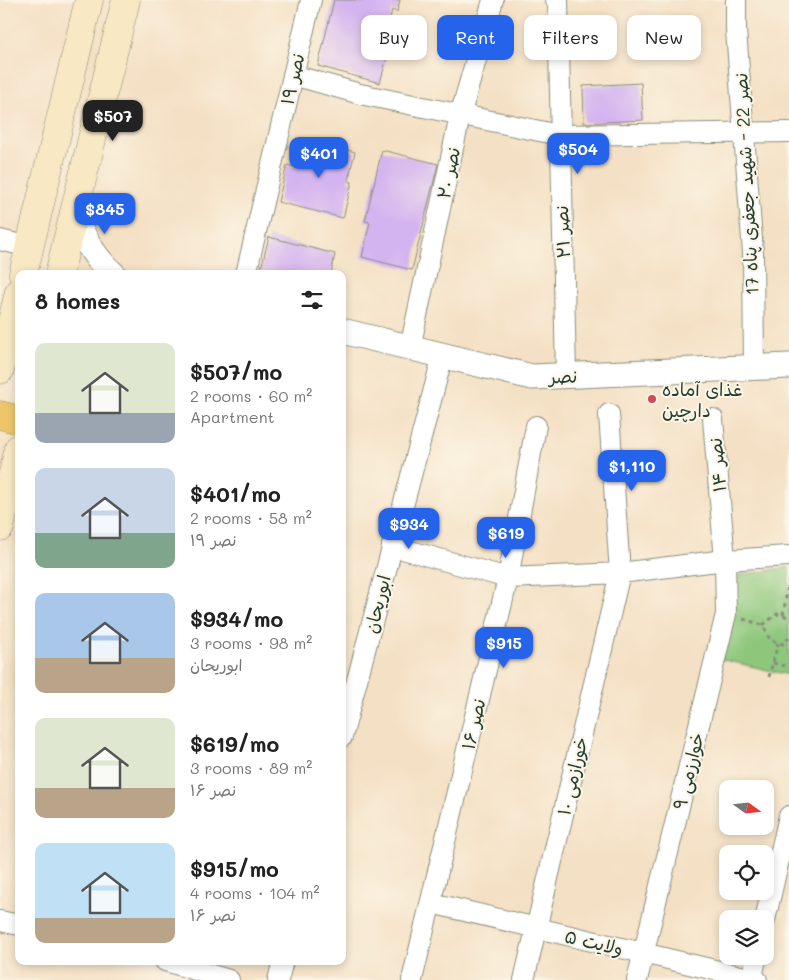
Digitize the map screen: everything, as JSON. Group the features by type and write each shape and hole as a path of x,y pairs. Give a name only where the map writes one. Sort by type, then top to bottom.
{"main road":[{"path":"24,270 89,0"},
{"path":"60,270 126,0"},
{"path":"0,370 15,308"},
{"path":"0,415 15,419"},
{"path":"0,527 15,465"}],"street":[{"name":"نصر ۱۹","path":"247,270 311,0"},
{"name":"نصر ۲۰","path":"410,348 460,116 493,0"},
{"name":"نصر ۲۱","path":"556,0 558,0 559,135 566,376"},
{"name":"نصر 22 - شهید جعفری پناه 17","path":"736,0 736,30 752,253 754,368"},
{"path":"293,76 360,94 559,135 789,132"},
{"path":"74,212 86,242 95,256 109,270"},
{"path":"0,240 30,247"},
{"name":"نصر","path":"346,332 532,377 789,366"},
{"name":"ابوریحان","path":"346,721 443,355"},
{"name":"خورازمی ۱۰","path":"524,980 620,572 609,414"},
{"name":"نصر ۱۴","path":"713,419 725,560"},
{"name":"نصر ۱۶","path":"412,980 508,578 536,426"},
{"path":"392,546 508,578 620,572 725,560 789,556"},
{"name":"خوارزمی ۹","path":"637,980 726,614 725,560"},
{"path":"767,910 789,816"},
{"name":"ولایت ۵","path":"431,903 753,980"},
{"path":"0,921 15,924"},
{"path":"178,965 229,980"},
{"path":"278,980 282,965"},
{"path":"753,980 756,965"}],"path":[{"path":"783,616 789,580"},
{"path":"789,617 777,614 763,625 770,640 782,644 789,638"},
{"path":"769,677 778,642"},
{"path":"772,663 789,667"}],"green space":[{"path":"789,567 789,675 720,659 739,575"}],"building":[{"path":"334,0 400,0 397,12 392,10 391,15 361,15 361,60 386,60 380,83 318,66"},
{"path":"641,83 643,120 584,123 583,86"},
{"path":"302,138 355,152 348,181 352,182 343,218 278,202 287,165 294,167"},
{"path":"382,150 438,164 412,270 362,257 370,222 365,221"},
{"path":"269,237 335,254 332,270 261,270"}],"place":[{"name":"غذای آماده دارچین","path":"652,399"}]}
